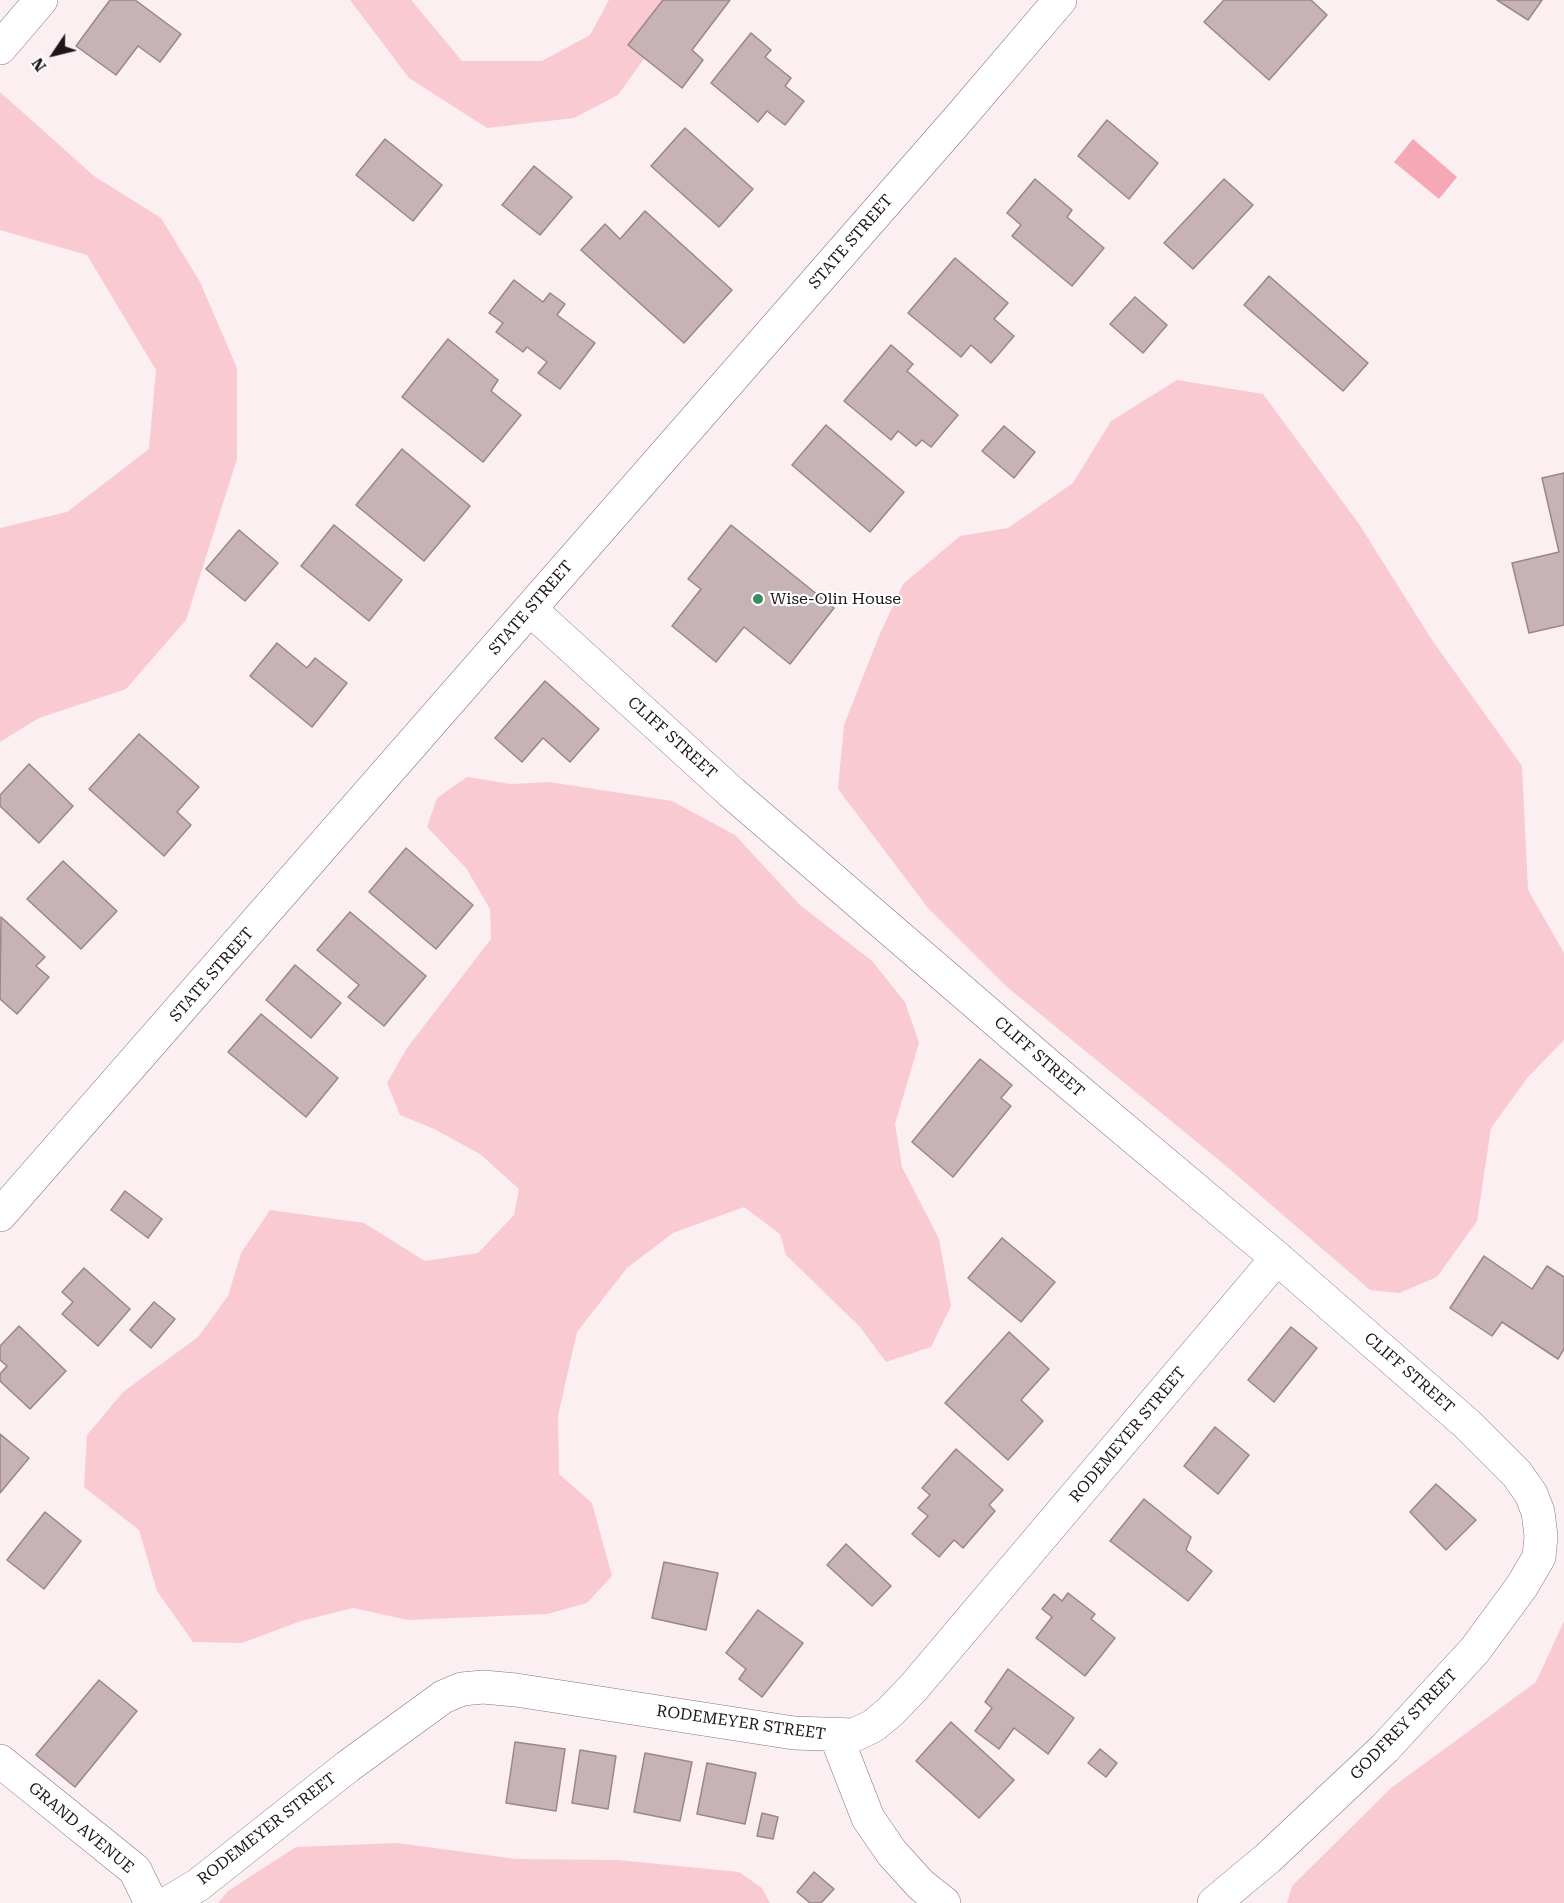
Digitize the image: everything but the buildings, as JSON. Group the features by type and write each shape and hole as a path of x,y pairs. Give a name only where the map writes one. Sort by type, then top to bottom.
{"street":[{"path":"0,48 41,0"},
{"name":"STATE STREET","path":"0,1215 1060,0"},
{"name":"CLIFF STREET","path":"531,609 731,792 1050,1067 1277,1258 1467,1424 1517,1474 1531,1494 1538,1512"},
{"name":"RODEMEYER STREET","path":"168,1903 198,1885 356,1760 442,1697 462,1689 483,1687 516,1690 794,1733 854,1735 873,1726 914,1688 1277,1258"},
{"name":"GODFREY STREET","path":"1214,1903 1268,1858 1384,1748 1475,1650 1522,1586 1539,1557 1541,1536 1538,1512"},
{"path":"836,1736 868,1818 892,1853 921,1885 944,1903"},
{"name":"GRAND AVENUE","path":"0,1761 135,1870 151,1903"}],"shaded area":[{"path":"350,0 411,0 462,61 542,61 590,35 609,0 686,0 618,95 574,118 487,128 409,78"},
{"path":"0,92 94,176 161,218 200,282 237,368 237,459 186,620 126,689 39,718 0,742 0,528 67,512 149,449 156,370 87,255 0,230"},
{"path":"1413,139 1457,177 1439,199 1394,162"},
{"path":"1177,380 1263,394 1359,524 1432,640 1522,766 1528,890 1564,953 1564,1040 1528,1077 1491,1128 1477,1221 1437,1277 1399,1293 1370,1290 1225,1165 1007,987 928,908 838,789 844,725 879,636 903,584 960,536 1008,528 1073,483 1111,421"},
{"path":"467,777 511,784 549,782 672,801 735,835 800,905 872,961 905,1002 919,1043 895,1124 902,1167 939,1239 951,1306 931,1347 886,1362 860,1327 786,1255 780,1234 744,1207 673,1233 627,1268 577,1332 558,1416 559,1474 592,1503 612,1576 587,1603 547,1614 408,1620 353,1608 301,1621 242,1643 193,1642 157,1591 139,1530 84,1487 87,1435 123,1392 198,1337 228,1296 241,1253 270,1210 364,1223 425,1261 478,1253 514,1215 519,1189 480,1154 434,1129 400,1115 387,1083 407,1048 491,939 490,909 466,868 427,827 437,798"},
{"path":"1564,1621 1564,1903 1287,1903 1292,1886 1391,1788 1536,1682"},
{"path":"397,1843 516,1859 618,1860 739,1872 762,1888 770,1903 218,1903 228,1891 296,1847"}],"place":[{"name":"Wise-Olin House","path":"758,599"}]}
